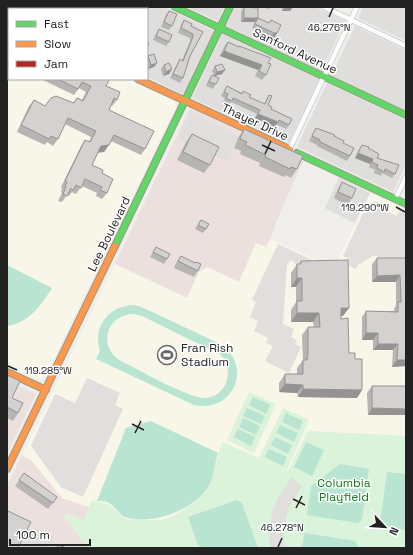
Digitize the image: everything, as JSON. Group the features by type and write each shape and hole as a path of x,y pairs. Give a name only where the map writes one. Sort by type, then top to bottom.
{"street":[{"name":"Sanford Avenue","path":"175,7 406,115"},
{"name":"Lee Boulevard","path":"7,469 230,7"},
{"path":"324,7 406,46"},
{"path":"289,150 357,7"},
{"name":"Thayer Drive","path":"140,80 406,204"},
{"path":"395,199 406,177"},
{"path":"7,372 46,390"}],"shaded area":[{"path":"7,7 164,7 214,31 184,95 148,77 148,8 8,8 7,11"},
{"path":"186,7 224,7 218,21"},
{"path":"235,7 315,7 345,21 322,71 226,26"},
{"path":"363,7 406,7 406,41 358,18"},
{"path":"7,22 8,80 130,80 174,101 176,103 176,107 45,377 40,380 7,365"},
{"path":"355,26 406,50 406,111 331,76"},
{"path":"222,34 319,79 289,143 192,98"},
{"path":"327,83 406,120 406,165 393,192 297,147"},
{"path":"190,108 303,161 270,240 266,247 256,243 239,282 199,272 187,298 115,264"},
{"path":"191,113 238,136 227,161 178,138"},
{"path":"339,178 370,193 355,223 325,208"},
{"path":"356,190 365,194 354,220 325,207 330,198 349,207"},
{"path":"370,193 406,209 406,436 308,431 289,472 214,469 209,488 202,496 181,513 161,520 124,519 109,505 93,500 89,507 62,498 31,460 22,455 115,264 187,298 199,272 208,267 239,282 256,243 266,247 270,239 334,267"},
{"path":"374,201 383,206 382,209 397,216 399,211 406,214 406,260 378,260 378,256 373,256 358,265 356,269 345,264 348,258 343,256 368,203 372,205"},
{"path":"278,244 318,263 299,267 291,260 287,265 283,324 294,329 291,337 297,340 295,344 301,347 289,373 265,361 273,346 266,343 268,338 254,331 258,321 250,317 256,302 252,300"},
{"path":"87,378 120,393 115,405 123,409 83,497 61,487 31,446 55,394 75,403"},
{"path":"7,380 36,394 7,454"},
{"path":"22,455 31,460 62,498 89,507 83,521 66,513 64,517 88,548 7,548 7,486"},
{"path":"292,477 302,486 290,505 286,517 284,532 285,548 271,548 269,537 272,511 278,498"},
{"path":"31,527 55,536 49,548 20,548"}],"green space":[{"path":"7,265 52,288 34,312 22,321 7,326"},
{"path":"135,305 146,309 218,343 229,352 235,362 237,374 235,385 229,395 220,402 208,406 194,405 96,359 100,351 98,334 101,326 110,313 126,306","holes":["134,314 142,316 221,355 228,368 228,375 226,382 219,393 205,398 188,394 121,361 114,355 109,348 107,340 111,325 124,315"]},
{"path":"249,392 276,404 254,453 227,440"},
{"path":"253,397 270,405 266,414 249,405"},
{"path":"247,408 265,416 261,424 243,416"},
{"path":"283,408 309,420 287,470 259,458"},
{"path":"286,413 303,421 299,430 282,422"},
{"path":"243,418 260,426 256,435 239,427"},
{"path":"151,421 218,453 213,476 210,485 201,496 182,509 159,518 136,519 125,517 109,503 105,501 97,501 126,428"},
{"path":"280,425 298,433 294,442 276,433"},
{"path":"238,429 255,437 251,446 234,437"},
{"name":"Columbia Playfield","path":"308,431 406,436 406,548 88,548 64,517 66,513 83,520 92,500 109,505 124,518 129,520 161,520 172,517 194,503 209,489 222,442 288,471"},
{"path":"275,437 292,445 288,454 271,445"},
{"path":"306,442 324,450 312,476 294,467"},
{"path":"269,449 287,457 283,466 265,457"},
{"path":"340,464 369,469 362,520 358,523 307,515 311,486"},
{"path":"387,472 406,474 406,530 384,527 380,523"},
{"path":"237,500 242,503 258,548 205,548 198,545 188,517"},
{"path":"304,533 356,541 358,548 302,548"}],"building":[{"path":"57,7 59,8 42,8"},
{"path":"244,7 258,8 258,18 244,18"},
{"path":"169,11 177,14 172,26 164,22"},
{"path":"258,18 269,23 271,20 281,25 277,33 255,24"},
{"path":"184,20 192,24 191,26 203,32 190,56 183,78 173,74 180,59 183,61 193,37 193,34 181,28"},
{"path":"159,29 172,35 169,42 156,36"},
{"path":"228,42 271,58 268,63 271,64 266,75 259,71 262,65 224,51"},
{"path":"154,54 157,63 151,65 148,56"},
{"path":"169,63 172,69 166,72 164,65"},
{"path":"222,64 225,70 217,72 215,66"},
{"path":"212,75 219,78 216,84 209,82"},
{"path":"60,80 109,80 106,86 120,92 117,100 114,98 109,110 154,131 145,149 114,135 109,145 101,146 92,165 103,170 102,173 113,179 107,193 100,190 102,187 85,179 81,188 76,185 73,190 71,188 67,196 63,194 67,182 65,181 85,140 90,142 96,131 68,118 58,139 51,136 49,139 21,125 34,100 45,106 51,98 56,96 74,103 77,98 83,101 91,86 82,82 78,89"},
{"path":"227,86 242,94 243,91 251,95 249,97 265,104 269,95 272,96 268,105 272,107 271,109 292,119 289,125 279,120 278,122 258,114 260,110 233,98 232,101 226,98 228,94 224,92"},
{"path":"316,128 335,135 334,136 344,141 343,143 354,148 350,156 320,142 320,140 312,136"},
{"path":"244,129 303,156 297,169 291,167 290,169 245,145 247,142 240,139"},
{"path":"192,134 219,147 210,165 183,152"},
{"path":"362,145 369,147 368,148 379,154 377,158 399,165 395,174 385,169 384,172 377,168 378,165 372,162 373,159 358,153"},
{"path":"342,182 356,189 352,198 338,192"},
{"path":"201,220 209,224 206,229 198,225"},
{"path":"156,247 170,254 167,259 153,252"},
{"path":"181,256 195,263 201,264 198,271 178,261"},
{"path":"377,258 406,258 406,360 397,360 398,344 378,344 378,333 366,333 366,311 398,312 398,302 401,302 400,275 377,276"},
{"path":"348,260 349,308 341,308 341,319 348,318 349,353 355,353 355,359 362,359 362,390 303,389 303,385 285,384 285,374 303,374 303,360 307,360 308,354 308,327 320,327 319,313 297,313 297,301 302,301 302,278 297,278 297,264 301,264 301,261"},
{"path":"7,375 20,381 12,398 23,403 18,413 7,407"},
{"path":"372,386 406,386 406,409 372,408"},
{"path":"24,473 57,497 53,503 19,480"},
{"path":"8,511 31,522 18,548 7,548"},
{"path":"58,545 64,547 57,548"}],"traffic: fast":[{"path":"175,7 406,115"},
{"path":"115,246 230,7"},
{"path":"297,153 406,204"}],"traffic: slow":[{"path":"140,80 289,149"},
{"path":"7,469 115,246"},
{"path":"7,372 46,390"}],"place":[{"name":"Fran Rish Stadium","path":"167,355"}]}
